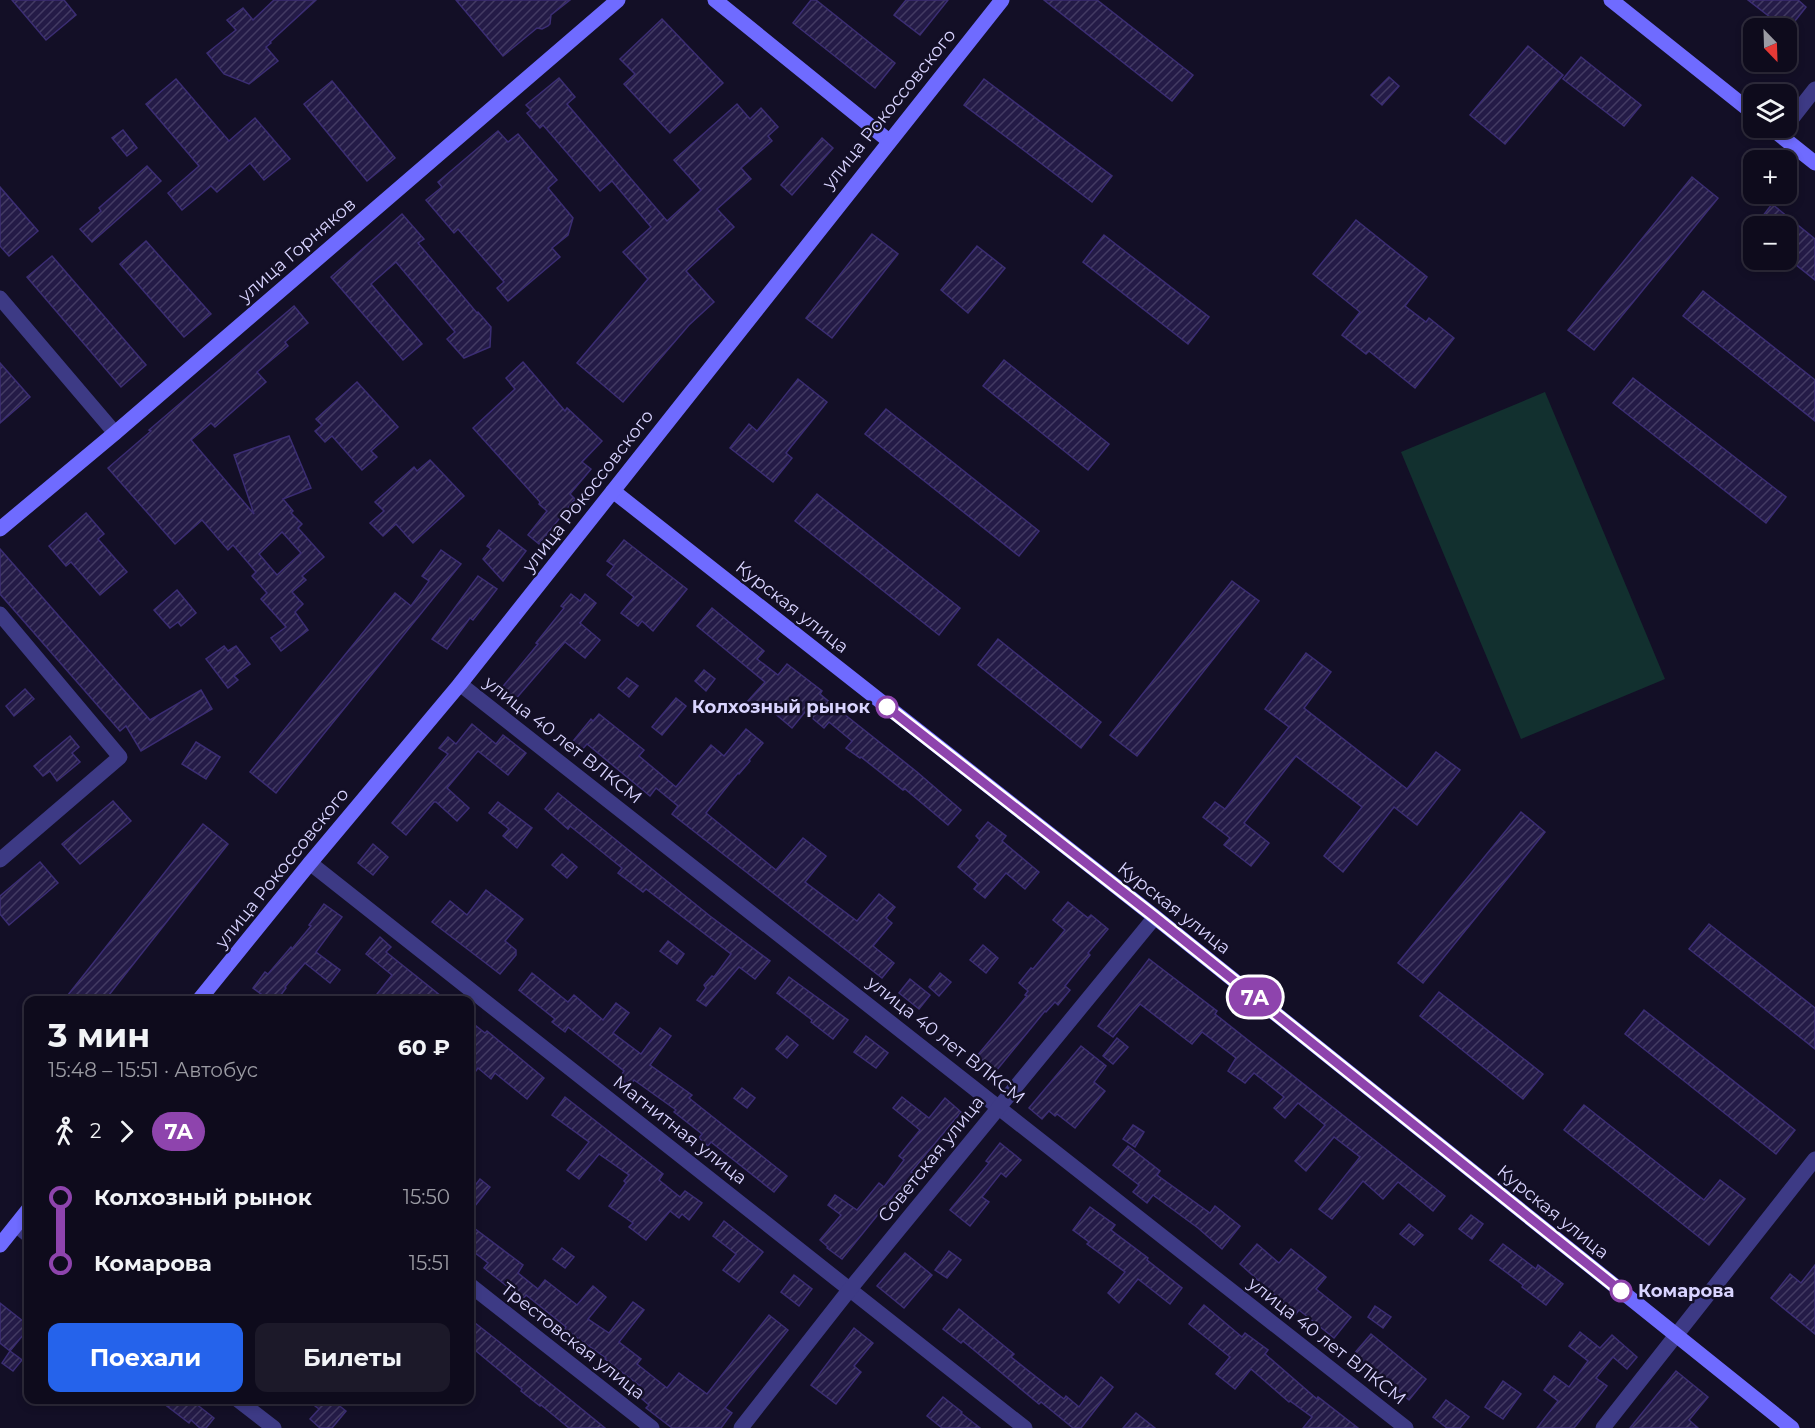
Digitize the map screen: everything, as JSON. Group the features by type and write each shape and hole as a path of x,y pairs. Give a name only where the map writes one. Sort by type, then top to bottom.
{"main road":[{"name":"улица Горняков","path":"0,529 115,433 618,0"},
{"path":"715,0 889,141"},
{"name":"улица Рокоссовского","path":"202,996 460,684 1002,0"},
{"path":"1611,0 1743,105"},
{"path":"1790,138 1815,163"},
{"name":"Курская улица","path":"613,491 1155,917 1792,1428"},
{"path":"0,1245 22,1230"}],"street":[{"path":"1797,110 1815,89"},
{"path":"0,298 115,433"},
{"path":"0,614 120,757 0,860"},
{"name":"улица 40 лет ВЛКСМ","path":"460,684 1406,1428"},
{"name":"Магнитная улица","path":"310,863 1025,1428"},
{"name":"Советская улица","path":"741,1428 850,1289 1155,917"},
{"path":"1603,1428 1815,1159"},
{"name":"Трестовская улица","path":"474,1288 652,1428"},
{"path":"243,1404 274,1428"}],"green space":[{"path":"1545,392 1665,679 1521,739 1401,452"}],"building":[{"path":"12,0 64,0 76,15 46,40"},
{"path":"274,0 316,0 266,47 278,61 249,84 224,74 207,53 236,30 227,20 243,8 253,20"},
{"path":"456,0 570,0 551,15 548,26 542,29 537,28 503,56"},
{"path":"811,0 816,0 895,63 875,88 793,23"},
{"path":"906,0 948,0 920,35 894,15"},
{"path":"1044,0 1097,0 1193,75 1172,101"},
{"path":"1748,0 1798,0 1806,7 1797,18 1771,18"},
{"path":"662,19 723,83 670,133 624,84 635,74 620,59"},
{"path":"1528,46 1563,75 1505,144 1470,115"},
{"path":"1581,57 1641,105 1624,126 1563,79"},
{"path":"1389,77 1399,86 1382,105 1371,95"},
{"path":"559,78 575,97 567,104 667,221 701,190 674,160 737,104 750,119 761,108 778,127 768,136 772,141 741,168 751,179 717,209 734,227 686,271 714,302 689,325 623,402 577,363 648,279 623,252 651,227 612,181 600,191 543,125 540,128 527,113 531,110 526,105"},
{"path":"176,79 229,141 255,118 290,159 264,180 250,163 217,192 211,186 182,210 168,193 199,166 146,104"},
{"path":"984,79 1112,176 1092,202 964,105"},
{"path":"332,81 395,158 367,181 304,104"},
{"path":"123,130 137,148 127,156 112,138"},
{"path":"498,131 508,142 518,134 557,180 548,188 573,218 568,235 552,248 560,257 508,301 497,288 504,282 458,229 454,233 426,200 442,187 438,182"},
{"path":"822,138 833,148 792,195 781,185"},
{"path":"147,166 161,181 92,242 80,229 101,211 99,208"},
{"path":"1692,177 1718,198 1594,350 1568,330"},
{"path":"0,187 38,231 9,256 0,246"},
{"path":"1772,204 1787,216 1763,216"},
{"path":"402,214 424,239 418,243 491,327 490,347 464,358 447,339 455,332 396,262 371,284 422,344 403,360 331,277"},
{"path":"1356,220 1427,277 1405,306 1426,322 1429,318 1454,338 1415,388 1369,351 1366,354 1342,335 1360,312 1313,274"},
{"path":"1797,224 1815,239 1815,280 1797,266"},
{"path":"872,234 898,254 832,338 806,318"},
{"path":"1104,235 1209,317 1188,344 1083,262"},
{"path":"146,241 211,314 184,337 120,264"},
{"path":"977,246 1005,268 968,313 941,290"},
{"path":"52,256 146,365 121,387 27,277"},
{"path":"1703,291 1815,380 1815,421 1683,316"},
{"path":"294,306 308,323 285,342 288,346 257,372 266,382 215,427 211,423 191,440 254,514 234,455 289,436 311,488 283,499 293,511 291,513 302,524 298,528 324,557 302,576 306,580 292,592 303,604 295,612 308,630 281,651 271,638 286,627 261,599 267,593 252,576 256,572 233,545 228,550 202,520 175,544 108,468 151,431 149,430","holes":["282,532 301,553 277,575 259,554"]},
{"path":"1004,360 1109,444 1088,470 983,386"},
{"path":"523,362 565,411 567,408 602,441 582,462 591,469 570,494 575,499 539,544 528,535 547,511 473,428 515,389 506,378"},
{"path":"0,363 30,397 0,423"},
{"path":"1633,378 1786,497 1766,523 1613,403"},
{"path":"798,379 827,402 786,453 792,458 773,482 730,448 749,424 757,431"},
{"path":"357,382 398,427 371,451 377,457 362,470 332,436 325,442 315,431 322,425 316,419"},
{"path":"886,409 1039,531 1019,556 865,434"},
{"path":"430,460 464,496 413,543 396,524 383,536 370,523 384,511 375,502 414,467 417,471"},
{"path":"817,494 960,608 939,635 795,521"},
{"path":"86,513 104,534 98,539 127,572 100,595 71,562 66,566 49,546"},
{"path":"499,530 526,551 503,581 483,559 491,549 487,546"},
{"path":"624,540 687,589 653,631 642,621 638,626 621,613 634,597 607,575 614,566 607,561"},
{"path":"0,549 150,720 201,690 212,709 141,751 126,726 120,731 0,594"},
{"path":"441,550 461,564 276,793 250,772 395,593 411,606 429,581 422,576"},
{"path":"478,576 497,589 473,620 470,618 447,649 432,639"},
{"path":"1232,581 1259,601 1137,756 1110,735"},
{"path":"177,590 196,613 181,626 178,622 170,628 154,610"},
{"path":"571,594 580,601 585,594 596,603 580,623 600,640 585,658 565,642 514,701 500,690 538,644 536,643 564,608 561,606"},
{"path":"712,608 764,651 757,659 778,675 787,664 822,691 820,694 839,710 961,810 948,825 905,789 903,790 846,748 852,741 829,722 824,728 805,712 792,728 766,706 760,713 747,702 765,682 697,626"},
{"path":"998,639 1101,722 1081,748 978,665"},
{"path":"224,646 228,651 236,646 250,664 234,676 238,680 228,688 206,659"},
{"path":"1306,653 1331,672 1304,708 1407,789 1436,752 1460,770 1417,825 1394,807 1343,872 1324,856 1362,807 1296,756 1244,823 1269,843 1251,866 1224,845 1230,838 1203,817 1215,802 1225,809 1289,727 1265,709"},
{"path":"704,670 715,679 706,691 695,681"},
{"path":"627,678 638,686 629,697 618,688"},
{"path":"25,689 34,699 14,716 6,706"},
{"path":"676,698 686,706 662,735 652,727"},
{"path":"599,714 644,750 639,756 676,787 711,745 724,756 746,729 763,743 706,813 776,870 803,838 826,856 805,882 857,921 879,894 895,907 886,918 892,923 873,946 894,963 882,978 672,814 678,806 656,788 650,796 587,744 579,753 570,745 591,719 593,721"},
{"path":"472,724 496,744 503,735 526,753 508,775 478,751 447,788 469,808 457,821 434,802 406,835 392,823 448,754 439,748 448,737 456,744"},
{"path":"70,736 79,747 72,753 80,762 57,781 50,771 43,776 34,766"},
{"path":"196,742 220,757 206,779 182,764"},
{"path":"558,793 710,916 770,961 755,979 739,967 706,1006 697,1000 706,988 704,985 712,976 714,977 731,954 646,889 643,892 618,873 622,868 570,826 568,829 545,809"},
{"path":"113,801 131,821 80,864 62,844"},
{"path":"498,802 532,828 517,848 503,836 509,829 489,813"},
{"path":"1521,812 1545,832 1423,983 1398,963"},
{"path":"988,822 1006,836 1002,841 1039,872 1025,889 1006,873 985,898 974,889 978,884 958,867 980,840 976,836"},
{"path":"203,824 228,844 108,996 67,996"},
{"path":"373,844 388,857 373,875 358,863"},
{"path":"562,854 577,867 567,878 552,865"},
{"path":"40,862 58,883 9,925 0,914 0,896"},
{"path":"486,890 523,919 505,941 516,950 516,955 500,974 432,922 450,901 467,915"},
{"path":"1068,902 1088,918 1091,915 1108,929 1065,986 1070,990 1058,1005 1055,1002 1045,1011 996,1071 977,1056 1027,996 1025,995 1028,991 1019,983 1065,930 1053,920"},
{"path":"324,904 342,917 316,952 340,970 330,983 305,963 280,996 264,996 253,988 265,972 268,974 291,947 292,949 311,926 309,925"},
{"path":"1709,924 1815,1008 1815,1049 1689,949"},
{"path":"380,937 391,947 386,952 441,996 380,996 377,994 392,975 366,954"},
{"path":"668,941 684,954 677,964 660,951"},
{"path":"983,945 998,958 986,973 970,960"},
{"path":"1149,959 1217,1011 1215,1014 1445,1196 1433,1211 1398,1182 1383,1199 1363,1181 1332,1219 1319,1209 1360,1157 1334,1137 1306,1171 1295,1161 1325,1125 1298,1103 1285,1118 1274,1108 1284,1097 1254,1073 1245,1083 1228,1071 1236,1058 1202,1032 1192,1044 1140,1004 1113,1037 1098,1026"},
{"path":"532,973 568,1002 574,995 603,1020 616,1003 629,1013 613,1033 641,1054 660,1028 671,1036 650,1065 692,1095 689,1098 787,1176 774,1192 711,1142 708,1146 699,1138 702,1134 674,1112 676,1110 634,1080 630,1086 619,1078 624,1071 568,1027 565,1032 552,1022 555,1019 519,990"},
{"path":"940,973 951,982 939,996 929,987"},
{"path":"789,977 848,1020 833,1039 777,993"},
{"path":"910,979 930,995 919,1009 899,993"},
{"path":"1439,992 1543,1074 1523,1099 1420,1016"},
{"path":"1644,1010 1795,1130 1776,1154 1625,1034"},
{"path":"474,1024 485,1033 487,1031 544,1078 527,1099 495,1073 491,1079 478,1068 474,1074"},
{"path":"787,1036 798,1045 787,1058 776,1049"},
{"path":"866,1036 888,1053 876,1068 854,1052"},
{"path":"1117,1038 1128,1047 1113,1064 1103,1056"},
{"path":"1081,1046 1106,1066 1094,1082 1105,1091 1075,1128 1057,1114 1055,1116 1049,1111 1042,1119 1029,1108"},
{"path":"742,1088 755,1098 747,1108 734,1098"},
{"path":"565,1097 663,1174 659,1180 680,1197 685,1191 702,1203 689,1220 682,1214 679,1218 670,1211 646,1240 629,1227 633,1223 609,1206 626,1183 624,1181 629,1175 599,1154 579,1179 567,1170 589,1142 552,1115"},
{"path":"902,1097 929,1118 945,1098 961,1112 911,1172 919,1178 905,1196 897,1191 842,1259 820,1240 841,1215 828,1205 835,1195 857,1210 879,1183 884,1187 904,1160 899,1156 920,1130 893,1108"},
{"path":"1584,1105 1704,1200 1720,1180 1745,1199 1709,1245 1564,1130"},
{"path":"1133,1125 1144,1132 1135,1147 1123,1139"},
{"path":"1000,1143 1021,1160 1006,1177 1001,1173 982,1197 989,1202 970,1226 950,1210 989,1163 986,1161"},
{"path":"1128,1146 1160,1171 1157,1175 1210,1213 1215,1206 1240,1226 1222,1249 1153,1195 1147,1203 1133,1192 1139,1185 1113,1165"},
{"path":"480,1179 490,1187 474,1207 474,1187"},
{"path":"1090,1207 1115,1225 1111,1230 1182,1288 1170,1304 1138,1279 1119,1303 1108,1293 1125,1272 1087,1244 1089,1242 1073,1230"},
{"path":"1471,1215 1483,1224 1472,1239 1459,1229"},
{"path":"724,1221 763,1252 739,1282 723,1270 736,1254 713,1236"},
{"path":"1409,1224 1423,1235 1414,1245 1400,1234"},
{"path":"474,1228 523,1265 518,1273 538,1289 545,1280 577,1305 593,1286 606,1297 588,1319 609,1333 633,1302 644,1310 619,1342 641,1359 637,1364 667,1388 679,1373 707,1394 769,1315 788,1330 725,1408 732,1413 721,1428 672,1428 646,1408 649,1405 635,1393 640,1386 565,1329 566,1327 526,1295 523,1299 484,1268 488,1263 474,1252"},
{"path":"1257,1244 1279,1263 1291,1249 1326,1277 1316,1289 1351,1317 1334,1338 1299,1310 1296,1314 1240,1264"},
{"path":"1503,1244 1536,1269 1538,1265 1563,1284 1546,1305 1490,1260"},
{"path":"562,1248 574,1257 565,1268 553,1259"},
{"path":"949,1251 961,1260 947,1278 935,1270"},
{"path":"905,1253 932,1275 904,1308 877,1286"},
{"path":"1815,1265 1815,1334 1771,1298 1790,1274 1801,1283"},
{"path":"794,1275 812,1289 799,1306 781,1292"},
{"path":"0,1303 24,1322 24,1334 10,1351 0,1343"},
{"path":"1204,1305 1242,1337 1245,1333 1268,1350 1265,1354 1317,1399 1318,1397 1358,1428 1303,1428 1312,1417 1289,1402 1251,1369 1235,1389 1216,1374 1230,1357 1189,1324"},
{"path":"1375,1306 1391,1317 1383,1328 1368,1317"},
{"path":"959,1309 1014,1354 1011,1357 1064,1399 1066,1396 1079,1407 1101,1377 1113,1387 1081,1428 1073,1428 1041,1402 1039,1404 963,1341 961,1343 943,1329"},
{"path":"474,1322 605,1428 569,1428 521,1391 522,1389 474,1349"},
{"path":"854,1328 873,1343 854,1366 861,1372 836,1404 811,1385"},
{"path":"1580,1332 1600,1348 1612,1335 1637,1357 1627,1369 1613,1357 1596,1378 1607,1386 1574,1428 1537,1428 1558,1401 1544,1390 1554,1376 1569,1387 1588,1361 1569,1346"},
{"path":"1371,1334 1426,1379 1409,1400 1385,1380 1381,1385 1372,1377 1374,1374 1353,1355"},
{"path":"10,1351 22,1360 13,1371 2,1363"},
{"path":"1676,1371 1708,1397 1689,1420 1698,1428 1630,1428"},
{"path":"1503,1381 1521,1394 1503,1419 1485,1407"},
{"path":"943,1397 980,1428 942,1428 927,1416"},
{"path":"1446,1400 1469,1417 1460,1428 1447,1428 1433,1417"},
{"path":"164,1404 196,1404 214,1418 206,1428 200,1428 191,1420 189,1423"},
{"path":"312,1404 337,1404 346,1411 332,1428 320,1428 310,1419 319,1409"},
{"path":"1136,1413 1155,1428 1123,1428"}],"bus line":[{"name":"7А","path":"887,707 1155,917 1621,1291"}],"place":[{"name":"Колхозный рынок","path":"887,707"},
{"name":"Комарова","path":"1621,1291"}]}
